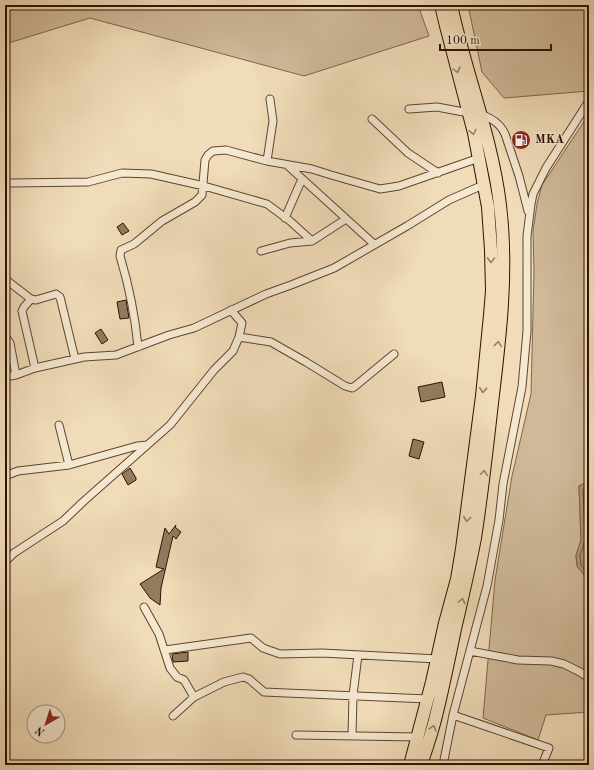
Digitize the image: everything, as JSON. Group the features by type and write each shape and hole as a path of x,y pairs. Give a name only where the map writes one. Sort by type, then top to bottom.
{"highway":[{"path":"422,765 436,716 474,543 487,448 502,317 503,292 503,250 500,205 493,165 453,54 441,5"},
{"path":"410,765 428,699 445,623 457,579 467,518 490,315 491,250 488,207 479,158 475,114 451,5"}],"street":[{"path":"267,161 273,121 270,99"},
{"path":"443,765 453,715 487,586 499,520 503,484 523,380 527,330 529,216 533,194 546,168 589,101"},
{"path":"409,109 437,107 475,114 493,120 505,134 525,197 529,216"},
{"path":"372,119 408,154 438,173"},
{"path":"138,346 135,318 120,256 121,250 134,244 162,221 195,202 202,195 204,186 205,160 213,151 226,150 267,161 312,169 331,176 380,189 400,186 479,158"},
{"path":"285,163 374,244"},
{"path":"5,184 88,182 122,173 151,174 204,186 267,204 312,241"},
{"path":"285,218 302,179"},
{"path":"5,377 16,375 35,368 84,357 116,355 169,335 194,328 266,294 291,286 334,268 449,200 484,185"},
{"path":"261,250 290,243 312,241 346,219"},
{"path":"5,279 31,299 36,300 56,294 60,297 75,359"},
{"path":"31,299 22,311 35,368"},
{"path":"5,562 14,553 63,521 170,425 206,380 233,351 239,337 242,323 231,310"},
{"path":"5,336 10,343 16,375"},
{"path":"239,337 271,342 349,388 354,387 394,354"},
{"path":"59,425 69,465"},
{"path":"5,476 18,471 69,465 137,446 148,445"},
{"path":"144,607 165,650 170,668 177,677 184,680 194,697"},
{"path":"165,650 251,638 263,648 280,654 322,653 438,659"},
{"path":"470,651 518,660 539,660 564,664 589,678"},
{"path":"352,736 358,655"},
{"path":"173,716 194,697 224,682 246,677 264,692 269,693 428,699"},
{"path":"453,715 549,748 542,765"},
{"path":"296,735 418,737"}],"shaded area":[{"path":"5,5 418,5 429,36 304,76 90,18 5,44"},
{"path":"468,5 589,5 589,91 504,98 482,72"},
{"path":"589,114 589,481 579,486 581,540 576,556 577,566 585,576 589,586 589,712 546,715 538,740 483,718 495,580 512,476 531,394 534,271 533,231 537,204 542,185"}],"water":[{"path":"589,481 589,586 585,576 577,566 576,555 581,540 579,486"}],"building":[{"path":"123,223 129,231 122,235 117,227"},
{"path":"126,300 129,318 120,319 117,302"},
{"path":"101,329 108,340 102,344 95,333"},
{"path":"442,382 445,397 421,402 418,387"},
{"path":"413,439 424,442 419,459 409,456"},
{"path":"130,468 136,480 128,485 122,474"},
{"path":"176,525 175,527 181,532 176,539 173,536 161,588 160,605 150,598 140,584 164,569 156,567 165,528 169,534"},
{"path":"188,652 188,661 173,662 172,654"}],"place":[{"name":"MKA","path":"521,140"}]}
